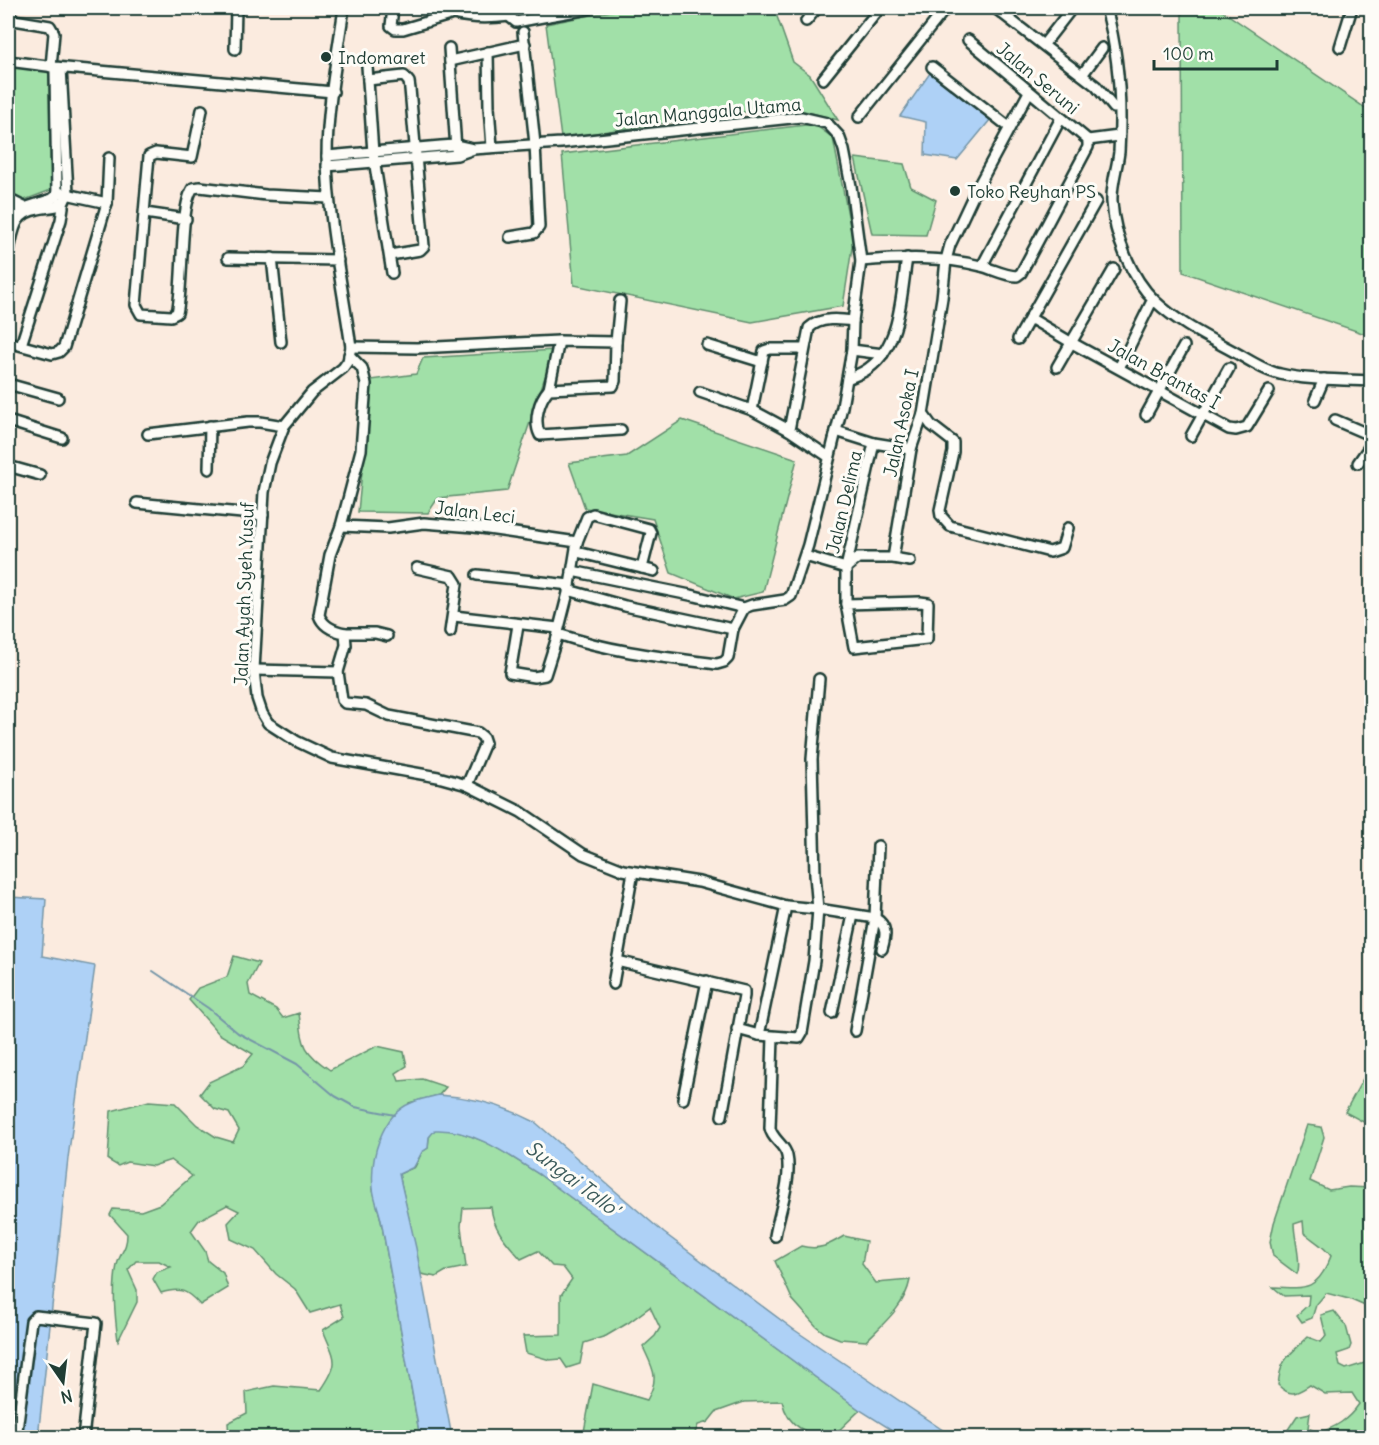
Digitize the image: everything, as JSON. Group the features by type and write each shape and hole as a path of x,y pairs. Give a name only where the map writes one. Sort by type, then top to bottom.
{"street":[{"path":"235,49 236,8"},
{"path":"344,8 328,122 327,161 329,198 350,351 362,368 366,384 365,422 361,450 341,526 330,555 319,615 321,621 328,627 345,633 375,633 387,636"},
{"path":"393,8 392,26 395,29 403,29 452,15"},
{"path":"429,8 452,15 482,19 510,12 518,22 547,12 590,8"},
{"path":"806,21 817,8"},
{"path":"823,79 880,8"},
{"path":"859,117 946,8"},
{"path":"995,8 1008,11 1044,44 1101,90 1114,108"},
{"path":"1044,44 1072,8"},
{"path":"1106,8 1114,36 1118,66 1119,136 1112,201 1118,235 1124,252 1153,299 1192,328 1278,374 1371,381"},
{"path":"1340,47 1352,8"},
{"path":"8,19 46,24 53,30 56,194 63,204"},
{"path":"510,237 531,235 538,227 535,144 524,32"},
{"name":"Jalan Seruni","path":"968,40 1088,140"},
{"path":"450,61 525,44"},
{"path":"449,48 456,150"},
{"path":"1082,75 1102,48"},
{"path":"488,52 492,147"},
{"path":"8,61 333,92"},
{"path":"368,66 374,157 392,273"},
{"path":"21,345 68,193 55,67"},
{"path":"932,67 1010,127"},
{"path":"368,80 405,76 410,89 424,246 420,250 390,255"},
{"name":"Jalan Asoka I","path":"893,558 911,449 923,414 942,298 945,260 974,194 1029,92"},
{"path":"202,110 192,157 156,153 149,156 136,304 141,314 171,316 177,313 191,190 196,187 266,195 329,198"},
{"name":"Jalan Manggala Utama","path":"374,157 415,148 456,150 535,144 780,118 801,117 819,120 827,123 836,131 844,150 860,240 861,261 847,379 805,556 791,596 788,599 752,604 744,608"},
{"path":"982,266 1061,118"},
{"path":"861,261 907,258 945,260 982,266 1017,276 1021,273 1088,147 1088,140 1119,136"},
{"name":"Jalan Manggala Utama","path":"327,161 374,157 415,158 456,150"},
{"path":"8,342 52,354 64,347 108,203 109,158"},
{"path":"8,234 14,213 56,194 68,193 108,203"},
{"path":"8,200 24,207"},
{"path":"1018,339 1096,201"},
{"path":"8,254 16,222 20,216 37,209 63,204"},
{"path":"145,213 186,219"},
{"path":"228,258 338,260"},
{"path":"272,258 281,342"},
{"path":"847,379 868,369 883,354 892,335 907,258"},
{"path":"1057,367 1114,269"},
{"path":"1119,368 1153,299"},
{"path":"549,389 613,386 620,301"},
{"name":"Jalan Brantas I","path":"1030,318 1229,429 1244,429 1252,422 1269,391"},
{"path":"789,430 807,332 813,324 834,320 853,321"},
{"path":"350,351 558,341 616,342"},
{"path":"558,341 549,389 541,398 536,426 540,435 621,430"},
{"path":"707,345 762,362"},
{"path":"1146,415 1184,346"},
{"path":"752,410 764,351 767,349 804,349"},
{"path":"852,350 883,354"},
{"name":"Jalan Ayah Syeh Yusuf","path":"350,351 344,368 312,392 284,426 270,463 264,492 254,669 257,698 268,723 296,741 332,758 419,773 467,785 504,802 583,854 613,867 699,882 786,906 875,918"},
{"path":"1191,436 1229,368"},
{"path":"1315,400 1324,379"},
{"path":"8,384 58,398"},
{"path":"700,392 752,410 789,430 829,457"},
{"path":"923,414 931,425 952,442 953,452 940,510 941,516 950,526 1050,552 1062,548 1068,528"},
{"path":"1335,420 1371,436"},
{"path":"8,421 62,438"},
{"path":"148,434 260,422 284,426"},
{"path":"209,469 210,426"},
{"path":"836,431 874,443 911,449"},
{"name":"Jalan Delima","path":"846,604 927,602 927,639 854,647 846,604 846,568 874,443"},
{"path":"1358,463 1371,443"},
{"path":"8,466 40,475"},
{"path":"136,503 263,514"},
{"path":"518,625 506,672 534,677 545,675 569,588 577,547 587,517 593,514 650,529 642,568"},
{"name":"Jalan Leci","path":"341,526 388,528 424,523 474,527 577,547 654,571"},
{"path":"805,556 846,568 858,558 893,558 910,561"},
{"path":"417,568 452,576 456,579 454,616 450,632"},
{"path":"454,616 558,631 594,646 641,655 717,664 728,658 733,629 744,608 572,571"},
{"path":"477,575 569,588 625,606 733,629"},
{"path":"345,633 346,645 338,672 342,700 345,703 366,705 389,716 478,733 483,737 485,743 467,785"},
{"path":"254,669 338,672"},
{"path":"737,1029 773,1037 801,1036 814,961 818,909 812,759 819,679"},
{"path":"855,1031 875,918 878,846"},
{"path":"613,984 633,872"},
{"path":"759,1035 786,906"},
{"path":"832,1013 853,915"},
{"path":"875,918 881,922 885,930 882,950"},
{"path":"617,961 744,991 722,1116"},
{"path":"683,1099 707,981"},
{"path":"773,1037 770,1128 773,1137 787,1153 788,1159 788,1177 775,1236"},
{"path":"16,1437 31,1321 36,1316 96,1323 83,1437"}],"green space":[{"path":"626,8 774,8 793,62 810,75 838,120 804,111 740,112 561,138 546,24"},
{"path":"1182,8 1218,8 1371,112 1371,336 1183,272"},
{"path":"8,65 49,71 51,190 22,201 8,193"},
{"path":"814,124 833,138 853,241 843,306 752,322 574,285 562,154"},
{"path":"855,158 904,164 911,187 936,200 926,235 872,234"},
{"path":"554,350 507,491 438,498 428,513 358,512 371,380 416,374 423,358"},
{"path":"682,420 797,459 763,592 734,599 671,573 653,519 585,508 569,463 627,456"},
{"path":"234,956 259,963 248,984 250,995 276,1009 283,1018 299,1013 303,1040 309,1052 330,1070 377,1046 404,1052 407,1066 396,1073 399,1081 422,1079 446,1087 439,1095 409,1103 373,1189 381,1220 420,1437 229,1437 228,1423 247,1413 246,1392 274,1386 321,1390 334,1366 331,1348 323,1330 344,1317 340,1304 310,1313 295,1289 276,1274 255,1250 231,1239 228,1223 239,1211 227,1205 199,1220 191,1231 205,1251 208,1261 223,1273 228,1288 200,1305 183,1291 173,1290 161,1293 153,1279 157,1272 171,1267 159,1261 136,1261 128,1270 137,1290 137,1302 118,1341 115,1284 117,1265 126,1244 127,1234 110,1215 113,1209 141,1211 160,1204 192,1176 171,1160 153,1166 127,1162 118,1166 108,1160 111,1111 149,1101 175,1103 197,1125 216,1137 233,1142 239,1130 229,1113 215,1109 200,1094 209,1082 243,1066 253,1054 219,1034 189,1000 198,988 227,977"},
{"path":"1365,1075 1371,1078 1371,1126 1345,1112"},
{"path":"1307,1125 1321,1127 1324,1137 1310,1181 1329,1190 1349,1187 1371,1188 1372,1309 1349,1299 1326,1293 1316,1305 1312,1318 1302,1322 1297,1315 1308,1305 1309,1295 1284,1296 1273,1287 1295,1288 1310,1285 1321,1275 1331,1256 1304,1233 1303,1221 1294,1224 1298,1257 1297,1274 1273,1256 1270,1242 1274,1223"},
{"path":"435,1129 463,1133 477,1138 540,1175 860,1410 832,1437 814,1434 800,1428 789,1418 782,1401 744,1402 716,1412 708,1422 698,1425 695,1433 703,1437 583,1437 593,1384 647,1400 653,1385 654,1373 643,1347 660,1328 650,1307 606,1336 584,1343 580,1364 567,1368 561,1359 550,1360 526,1353 523,1336 561,1335 561,1295 572,1279 563,1267 552,1266 538,1251 521,1259 497,1229 491,1207 463,1208 461,1226 466,1267 446,1271 436,1277 421,1274 399,1174 415,1167 422,1152 428,1148 429,1137"},
{"path":"844,1236 866,1241 862,1264 876,1283 910,1280 899,1306 866,1341 840,1339 825,1333 816,1326 792,1299 775,1261 801,1246 813,1248 824,1246"},
{"path":"1334,1311 1346,1326 1351,1345 1349,1350 1337,1354 1340,1366 1346,1369 1371,1361 1371,1437 1285,1437 1297,1416 1310,1413 1308,1428 1318,1433 1341,1422 1359,1404 1352,1393 1325,1394 1310,1385 1298,1392 1290,1393 1278,1385 1281,1368 1287,1358 1308,1337 1321,1342 1326,1336 1321,1315"}],"water":[{"path":"930,73 990,120 957,160 925,155 926,122 900,116"},
{"path":"8,897 46,899 42,956 95,966 68,1158 38,1437 8,1437"},
{"name":"Sungai Tallo'","path":"439,1095 488,1103 535,1122 664,1233 793,1329 953,1437 903,1437 860,1410 540,1175 477,1138 435,1130 429,1137 428,1148 422,1152 414,1167 399,1174 416,1248 452,1437 420,1437 374,1192 373,1164 380,1139 392,1117 411,1103"}],"waterway":[{"path":"153,971 208,1008 238,1033 297,1064 335,1096 355,1107 395,1115"}],"place":[{"name":"Indomaret","path":"326,57"},
{"name":"Toko Reyhan PS","path":"955,191"}]}
